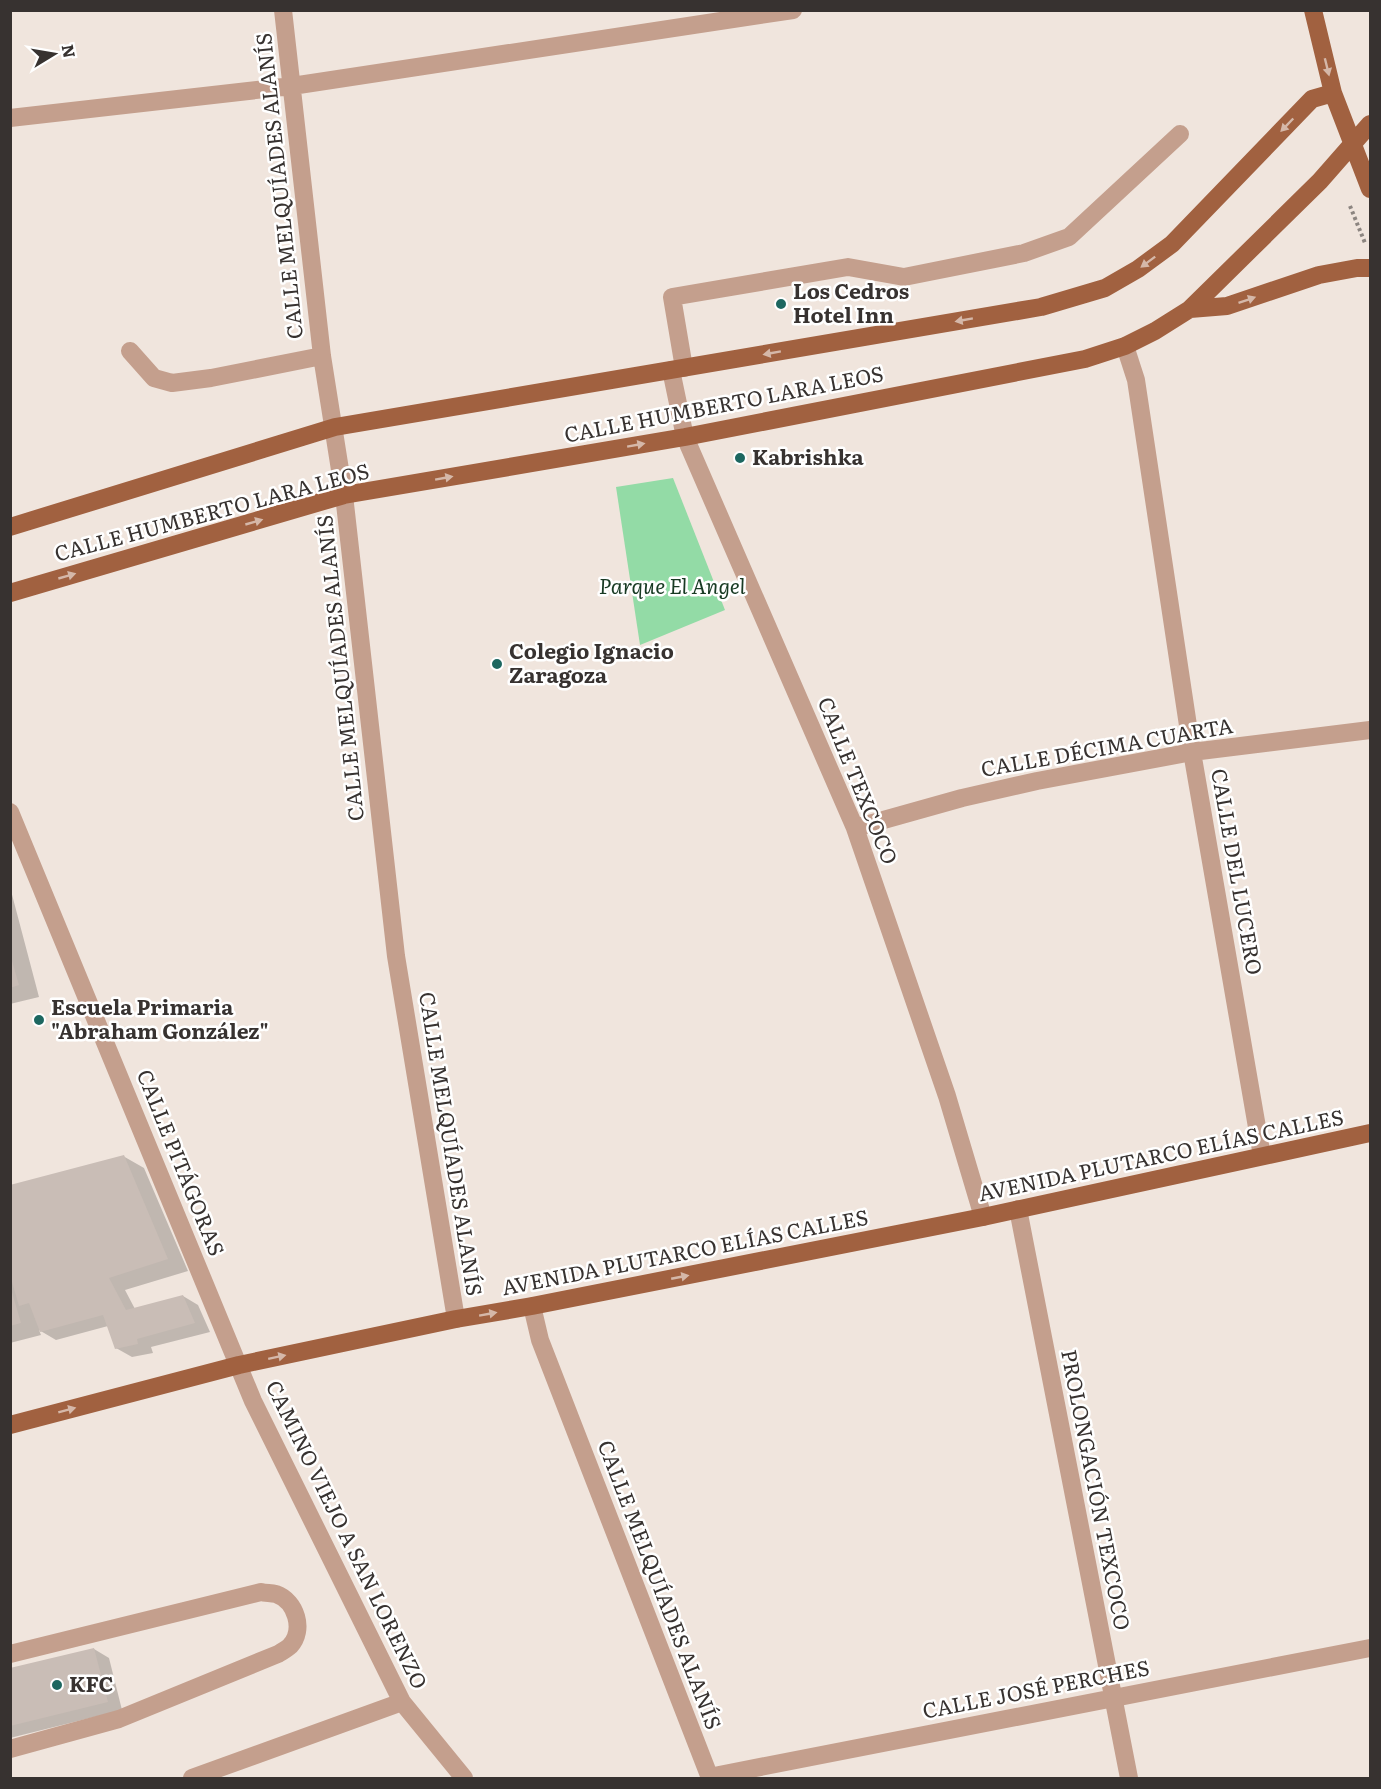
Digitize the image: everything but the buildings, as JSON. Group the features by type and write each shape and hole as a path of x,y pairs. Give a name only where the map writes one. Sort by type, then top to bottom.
{"main road":[{"path":"1313,10 1333,93 1371,189"},
{"name":"CALLE HUMBERTO LARA LEOS","path":"10,527 335,427 1041,307 1105,288 1138,269 1172,244 1312,99 1333,93"},
{"name":"CALLE HUMBERTO LARA LEOS","path":"10,593 344,495 685,437 1085,359 1125,346 1155,331 1190,309 1320,181 1371,124"},
{"path":"1190,309 1227,306 1319,275 1357,268 1371,268"},
{"name":"AVENIDA PLUTARCO ELÍAS CALLES","path":"10,1425 239,1365 456,1319 983,1217 1371,1133"}],"street":[{"name":"CALLE MELQUÍADES ALANÍS","path":"284,10 322,356 344,495 396,956 456,1319"},
{"path":"10,118 292,86 793,10"},
{"name":"CALLE TEXCOCO","path":"983,1217 947,1096 855,828 685,437 672,297 848,267 904,277 1024,253 1069,237 1180,134"},
{"name":"CALLE DEL LUCERO","path":"1125,346 1136,380 1192,752 1262,1156"},
{"path":"130,351 154,378 172,383 211,378 322,356"},
{"name":"CALLE DÉCIMA CUARTA","path":"855,828 962,798 1192,752 1371,730"},
{"name":"CALLE PITÁGORAS","path":"10,812 239,1365"},
{"name":"PROLONGACIÓN TEXCOCO","path":"1018,1209 1129,1779"},
{"name":"CALLE MELQUÍADES ALANÍS","path":"532,1306 540,1340 710,1778"},
{"name":"CAMINO VIEJO A SAN LORENZO","path":"239,1365 253,1401 402,1702 464,1779"},
{"path":"10,1654 261,1592 276,1594 290,1602 296,1614 297,1633 290,1647 278,1654 119,1719 10,1749"},
{"name":"CALLE JOSÉ PERCHES","path":"710,1778 1371,1648"},
{"path":"192,1779 402,1702"}],"green space":[{"name":"Parque El Angel","path":"673,478 725,610 640,645 616,487"}],"place":[{"name":"Los Cedros Hotel Inn","path":"781,304"},
{"name":"Kabrishka","path":"740,458"},
{"name":"Colegio Ignacio Zaragoza","path":"497,664"},
{"name":"Escuela Primaria \"Abraham González\"","path":"39,1020"},
{"name":"KFC","path":"57,1685"}]}
